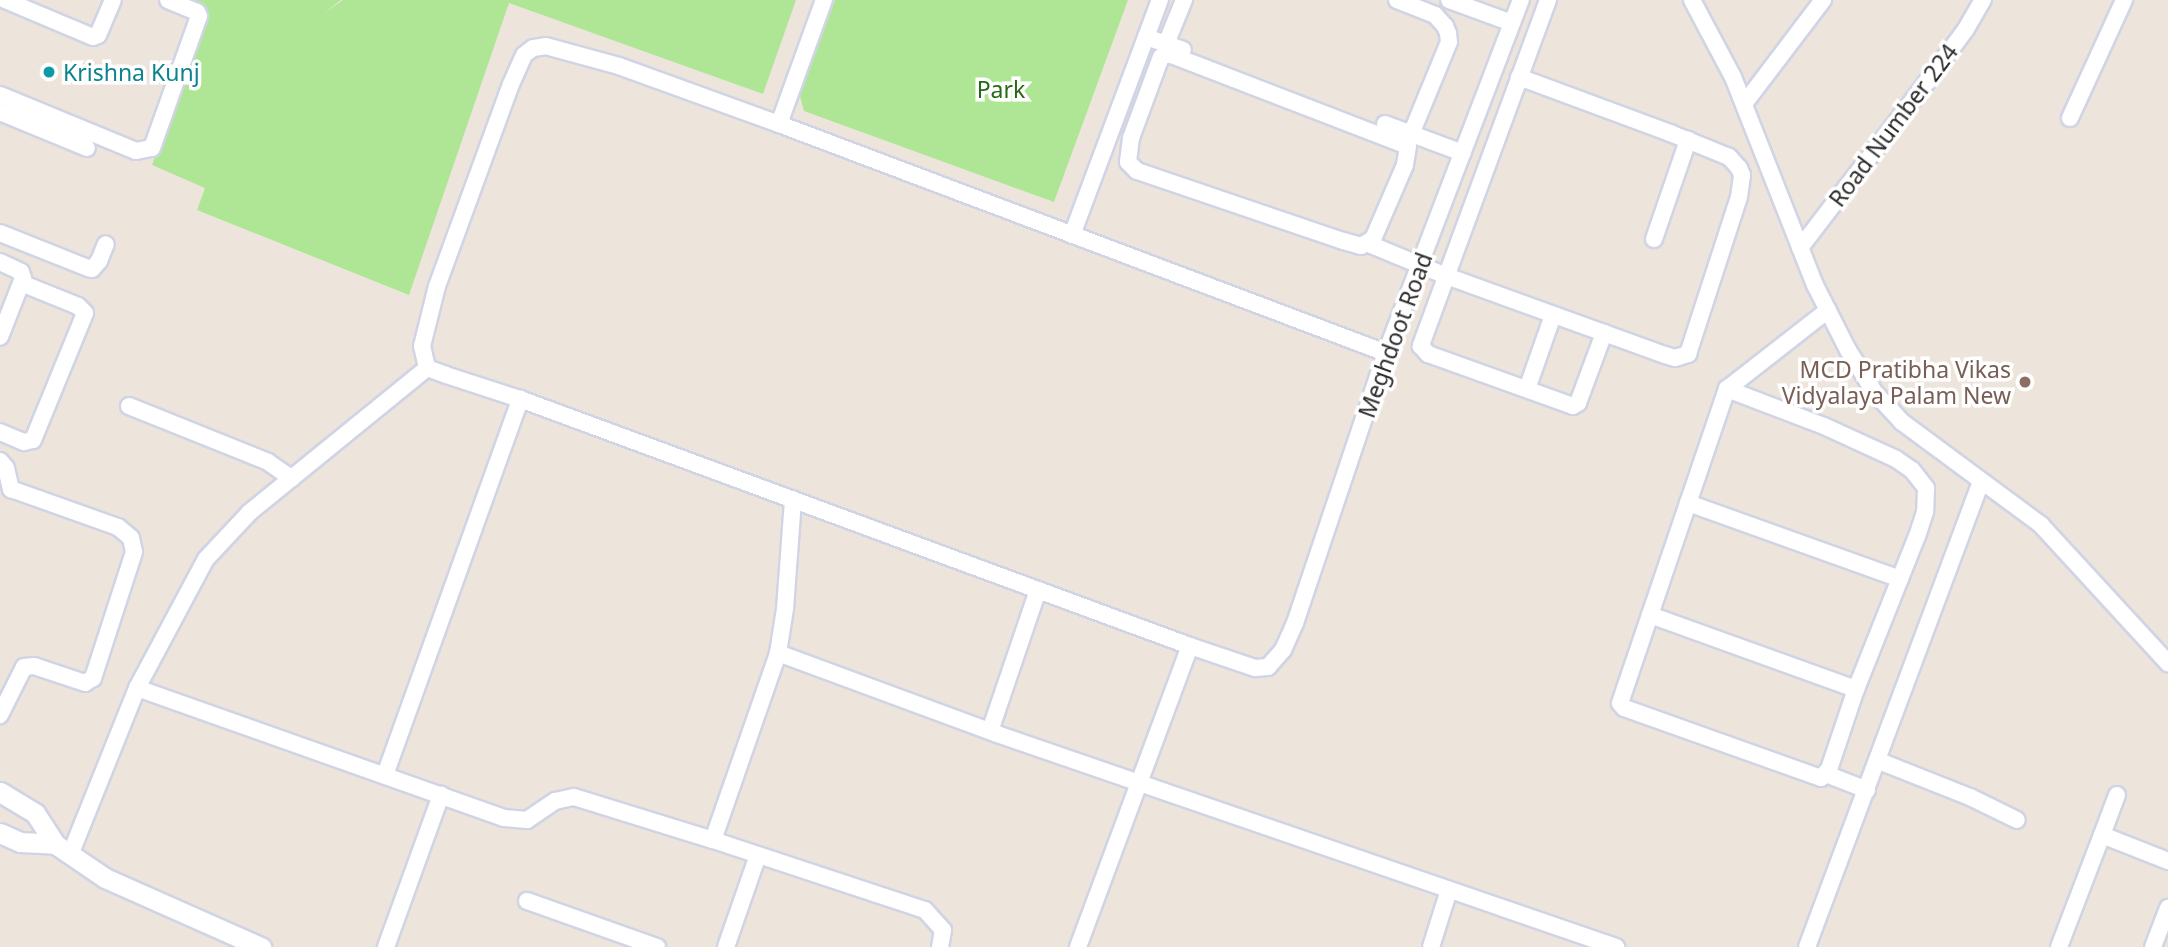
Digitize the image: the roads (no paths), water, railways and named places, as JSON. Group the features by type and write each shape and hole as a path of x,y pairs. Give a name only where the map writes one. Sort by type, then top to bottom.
{"street":[{"path":"5,0 93,37 98,34 113,0"},
{"path":"0,95 136,151 152,148 199,16 197,12 168,0"},
{"path":"779,124 824,0"},
{"path":"1072,235 1160,0"},
{"path":"1166,44 1184,0"},
{"path":"1397,0 1435,15 1446,26 1448,33 1448,42 1411,134"},
{"name":"Meghdoot Road","path":"1190,646 1248,666 1268,667 1283,650 1295,623 1386,353 1521,0"},
{"path":"1548,0 1424,336 1423,350 1575,405 1604,333"},
{"path":"1692,0 1744,104 1800,248 1828,310 1875,393 1902,422 2041,525 2168,663"},
{"path":"1744,104 1823,0"},
{"name":"Road Number 224","path":"1800,248 1966,29 1983,0"},
{"path":"2070,118 2124,0"},
{"path":"1458,1 1512,23"},
{"path":"1146,37 1463,153"},
{"path":"427,368 422,346 437,286 511,84 524,55 533,48 546,46 587,56 779,124 1386,353"},
{"path":"1369,244 1381,225 1400,177 1408,145 1169,54 1161,57 1131,138 1128,162 1138,171 1343,241 1362,246 1369,244 1420,266 1675,358 1683,357 1692,349 1739,197 1742,175 1728,157 1519,77"},
{"path":"0,112 87,148"},
{"path":"1654,239 1688,140"},
{"path":"0,233 92,269 99,261 106,244"},
{"path":"0,262 21,272 21,283 0,337"},
{"path":"0,432 24,442 33,440 85,313 78,306 21,283"},
{"path":"1828,310 1727,389 1622,706 1816,777 1826,774 1867,790"},
{"path":"1527,389 1553,315"},
{"path":"427,368 793,499 1190,646 1137,782 1078,947"},
{"path":"63,850 137,688 206,559 250,512 427,368"},
{"path":"1727,389 1824,426 1896,459 1912,470 1926,488 1925,512 1826,774"},
{"path":"385,775 520,400"},
{"path":"129,406 268,462 292,479"},
{"path":"0,461 6,468 11,489 118,527 131,538 134,552 93,678 85,683 34,666 24,667 0,715"},
{"path":"1807,947 1879,761 1981,482"},
{"path":"713,840 778,653 785,609 793,499"},
{"path":"1688,503 1900,579"},
{"path":"990,731 1038,590"},
{"path":"1650,615 1856,689"},
{"path":"778,653 990,731 1616,947"},
{"path":"137,688 504,818 521,821 555,802 575,797 713,840 925,911 943,930 940,947"},
{"path":"1879,761 1970,797 2017,820"},
{"path":"0,792 35,813 63,850"},
{"path":"386,947 440,795"},
{"path":"2059,947 2117,795"},
{"path":"0,833 20,842 63,850 132,892 261,947"},
{"path":"2102,835 2168,861"},
{"path":"726,947 758,855"},
{"path":"1431,947 1449,890"},
{"path":"527,901 657,947"},
{"path":"2153,947 2168,908"}],"place":[{"name":"Krishna Kunj","path":"49,72"},
{"name":"MCD Pratibha Vikas Vidyalaya Palam New","path":"2025,382"}],"park label":[{"name":"Park","path":"1001,89"}]}
